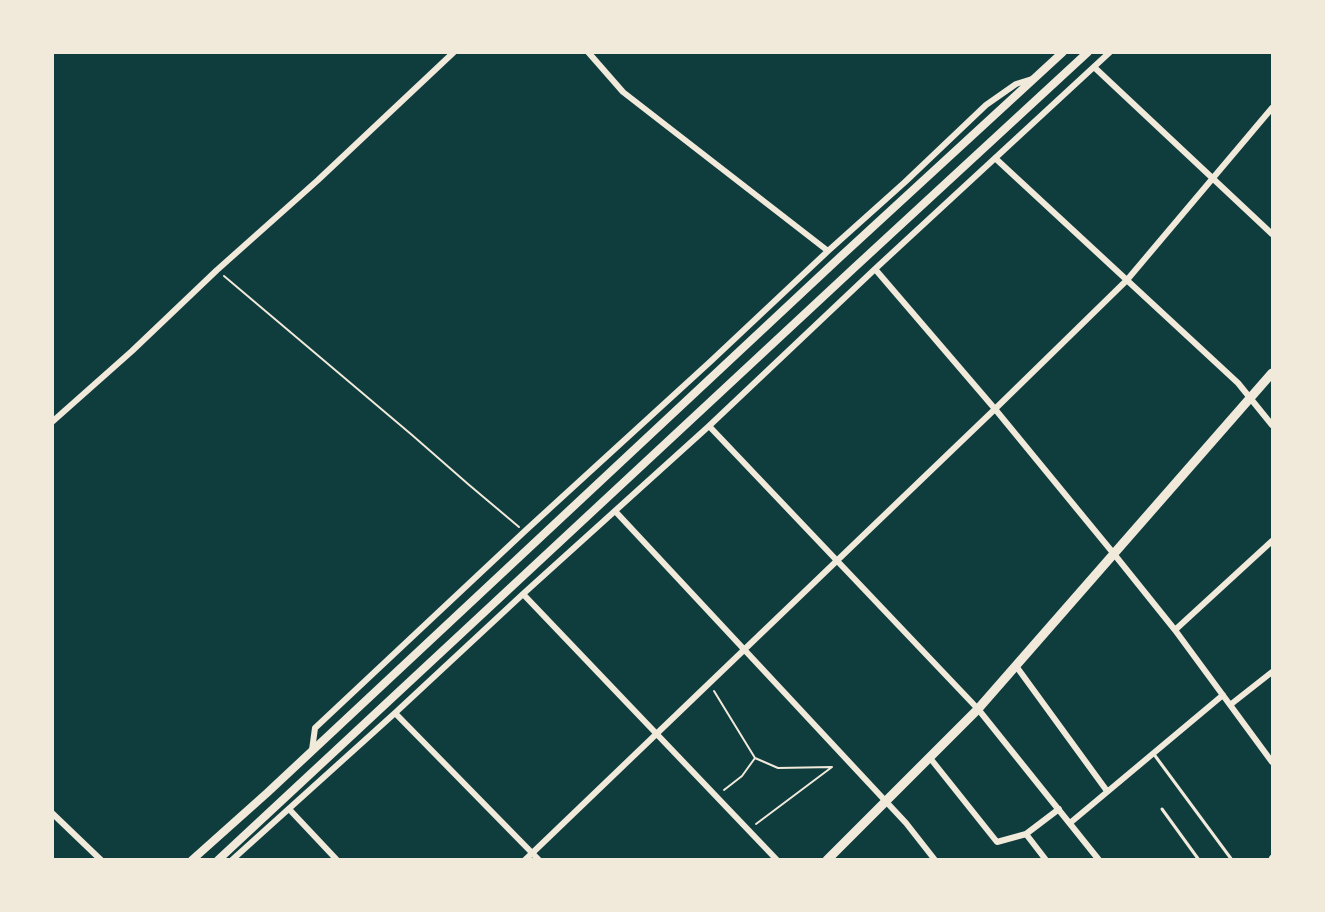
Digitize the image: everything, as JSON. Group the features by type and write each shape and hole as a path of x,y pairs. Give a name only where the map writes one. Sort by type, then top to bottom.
{"main road":[{"path":"827,860 978,709 1272,373"}],"street":[{"path":"52,422 318,180 453,52"},
{"path":"588,52 623,92 828,251"},
{"path":"192,860 1063,52"},
{"path":"219,860 542,557 1088,52"},
{"path":"232,860 709,426 1110,52"},
{"path":"1094,67 1272,234"},
{"path":"312,751 315,728 525,531 986,105 1016,84 1035,78"},
{"path":"525,860 995,409 1126,280 1272,108"},
{"path":"995,158 1233,378 1272,425"},
{"path":"875,269 995,409 1114,554 1175,630 1272,762"},
{"path":"709,426 978,709 1099,860"},
{"path":"615,511 886,801 934,860"},
{"path":"1175,630 1272,541"},
{"path":"523,594 777,860"},
{"path":"1017,666 1107,791"},
{"path":"1230,705 1272,672"},
{"path":"1070,823 1223,695"},
{"path":"395,713 539,860"},
{"path":"930,758 997,842 1026,834 1059,809"},
{"path":"289,809 337,860"},
{"path":"52,813 101,860"},
{"path":"1026,834 1046,860"},
{"path":"87,847 94,860"}],"lane":[{"path":"1153,753 1232,860"},
{"path":"1162,809 1199,860"}],"path":[{"path":"218,270 525,531"},
{"path":"710,683 755,758 778,768 832,767 748,830"},
{"path":"717,797 742,776 755,758"}]}
